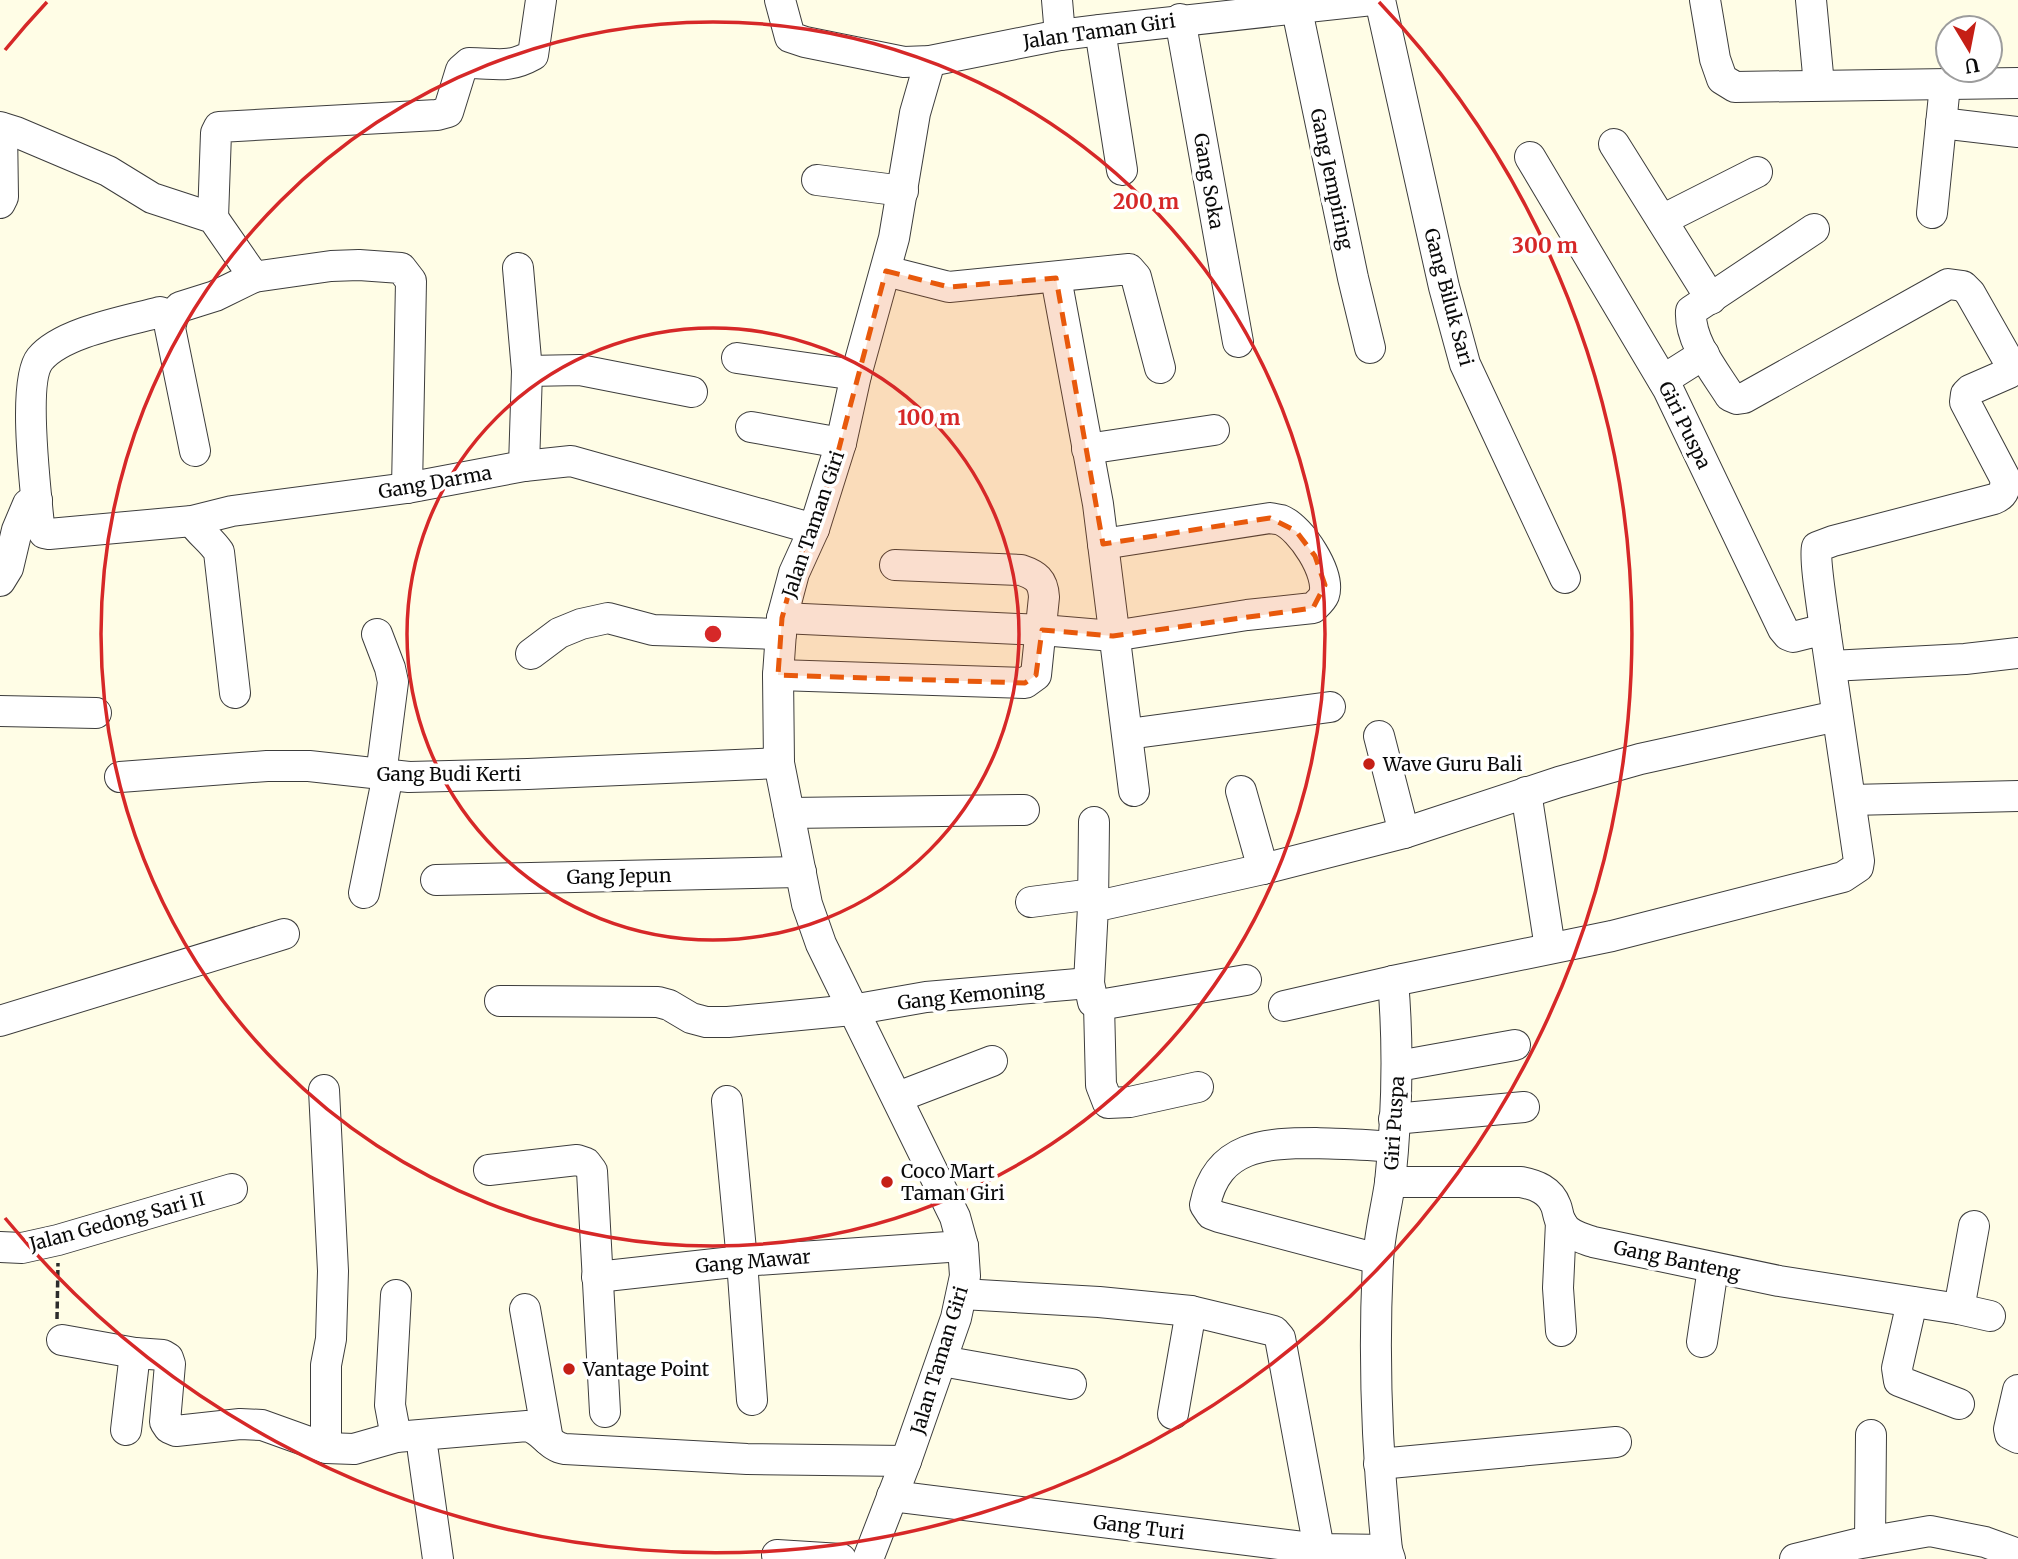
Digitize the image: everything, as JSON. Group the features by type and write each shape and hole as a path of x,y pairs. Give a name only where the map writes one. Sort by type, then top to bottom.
{"street":[{"path":"254,277 214,218 216,134 219,127 437,115 448,112 461,70 470,63 505,65 518,63 533,55 541,0"},
{"path":"780,0 790,37 904,62 930,61"},
{"path":"1057,0 1060,35"},
{"name":"Jalan Taman Giri","path":"868,1559 942,1362 962,1294 965,1276 963,1246 955,1217 898,1097 852,1010 821,944 807,904 779,763 778,675 782,626 794,573 814,529 841,443 856,375 886,271 903,191 915,113 930,61 1060,35 1284,7 1372,0"},
{"name":"Gang Biluk Sari","path":"1380,0 1438,260 1465,364 1565,578"},
{"path":"1706,0 1715,59 1722,79 1735,87 2018,83"},
{"path":"1811,0 1819,85"},
{"name":"Gang Jempiring","path":"1284,7 1370,348"},
{"name":"Gang Soka","path":"1180,19 1238,342"},
{"path":"1100,30 1122,170"},
{"path":"1932,213 1945,85"},
{"path":"1941,123 2018,132"},
{"path":"0,202 3,197 1,127 108,171 152,198 214,218"},
{"path":"1614,144 1711,299"},
{"name":"Giri Puspa","path":"1530,157 1663,380 1788,635 1793,637 1825,629"},
{"path":"1662,220 1757,172"},
{"path":"817,180 903,191"},
{"path":"1284,1006 1679,921 1843,877 1858,866 1819,567 1815,554 1817,547 1994,499 2002,494 2006,486 2005,478 1965,402 1966,394 1970,390 2009,373 2010,362 1970,293 1963,286 1948,284 1744,398 1730,396 1704,354 1690,324 1691,311 1814,229"},
{"path":"195,451 170,328 173,316 183,305 215,296 254,277 331,266 401,268 411,281 407,488"},
{"path":"518,268 527,371 524,466"},
{"path":"886,271 948,288 1129,269 1133,271 1160,368"},
{"path":"1055,278 1098,504 1134,791"},
{"path":"0,581 8,568 17,530 28,504 37,500 31,421 33,381 38,360 69,338 160,312 173,316"},
{"path":"1663,380 1704,354"},
{"path":"737,358 856,375"},
{"path":"527,371 580,370 691,392"},
{"path":"751,427 841,443"},
{"path":"1087,449 1214,430"},
{"name":"Gang Darma","path":"37,500 39,526 44,533 49,534 192,521 232,511 407,488 524,466 571,461 814,529"},
{"path":"531,654 559,633 581,624 608,618 653,630 782,626 1042,630 1113,636 1247,615 1313,608 1324,597 1322,570 1315,556 1296,531 1283,521 1270,518 1103,544"},
{"path":"192,521 219,552 235,693"},
{"path":"778,675 1025,683 1036,676 1044,587 1032,574 1021,570 895,565"},
{"path":"364,893 384,775 393,682 377,634"},
{"path":"1831,666 1965,659 2018,653"},
{"path":"1128,734 1330,707"},
{"path":"0,711 96,713"},
{"path":"1031,902 1093,901 1263,869 1404,833 1526,792 1640,759 1837,716"},
{"path":"1379,736 1404,833"},
{"name":"Gang Budi Kerti","path":"120,777 293,766 384,775 528,774 779,763"},
{"path":"1241,791 1263,869"},
{"path":"1526,792 1550,948"},
{"path":"1851,800 2018,796"},
{"path":"789,814 1024,810"},
{"path":"1094,822 1094,994 1101,1085 1108,1102 1130,1102 1198,1087"},
{"name":"Gang Jepun","path":"436,880 801,872"},
{"path":"0,1021 284,934"},
{"name":"Gang Kemoning","path":"500,1001 658,1002 706,1022 729,1023 852,1010 926,997 1094,994 1246,980"},
{"name":"Giri Puspa","path":"1389,1554 1376,1412 1378,1259 1390,1182 1398,1066 1393,981"},
{"path":"1398,1066 1515,1045"},
{"path":"898,1097 992,1061"},
{"path":"324,1090 333,1272 331,1339 326,1365 326,1448"},
{"path":"727,1101 743,1261 752,1400"},
{"path":"1378,1259 1211,1214 1205,1205 1208,1194 1232,1158 1244,1150 1278,1143 1393,1133 1524,1107"},
{"path":"489,1170 578,1160 586,1163 592,1171 605,1412"},
{"name":"Gang Banteng","path":"1390,1182 1521,1182 1536,1185 1556,1204 1561,1222 1573,1235 1593,1242 1713,1268 1990,1316"},
{"name":"Jalan Gedong Sari II","path":"0,1247 22,1248 58,1240 232,1189"},
{"path":"1561,1222 1558,1288 1561,1331"},
{"path":"1959,1309 1974,1226"},
{"name":"Gang Mawar","path":"597,1277 743,1261 963,1246"},
{"path":"1702,1342 1713,1268"},
{"path":"962,1294 1099,1302 1191,1311 1274,1331 1280,1338 1319,1549"},
{"path":"396,1295 390,1405 396,1437"},
{"path":"1912,1302 1897,1368 1899,1381 1959,1404"},
{"path":"525,1310 548,1440"},
{"path":"1173,1414 1191,1311"},
{"path":"62,1340 135,1353 163,1355 168,1358 170,1364 165,1422 169,1428 176,1430 240,1424 262,1425 326,1448 354,1449 396,1437 527,1426 565,1450 747,1459 906,1461"},
{"path":"126,1430 135,1353"},
{"path":"942,1362 1072,1384"},
{"path":"2018,1390 2009,1429 2010,1434 2018,1438"},
{"path":"1870,1541 1871,1435"},
{"path":"1379,1464 1616,1442"},
{"path":"423,1452 438,1559"},
{"name":"Gang Turi","path":"892,1496 1275,1551 1319,1549 1389,1554"},
{"path":"1795,1559 1870,1541 1930,1531 1985,1542 2018,1554"},
{"path":"777,1555 841,1559"}],"path":[{"path":"58,1240 57,1332 62,1340"}],"highlighted area":[{"path":"886,271 949,287 1056,278 1103,544 1270,518 1296,531 1315,556 1325,585 1313,608 1113,636 1042,630 1036,675 1025,683 778,675 782,618 794,573 833,471"}],"place":[{"name":"Wave Guru Bali","path":"1369,764"},
{"name":"Coco Mart Taman Giri","path":"887,1182"},
{"name":"Vantage Point","path":"569,1369"}]}
